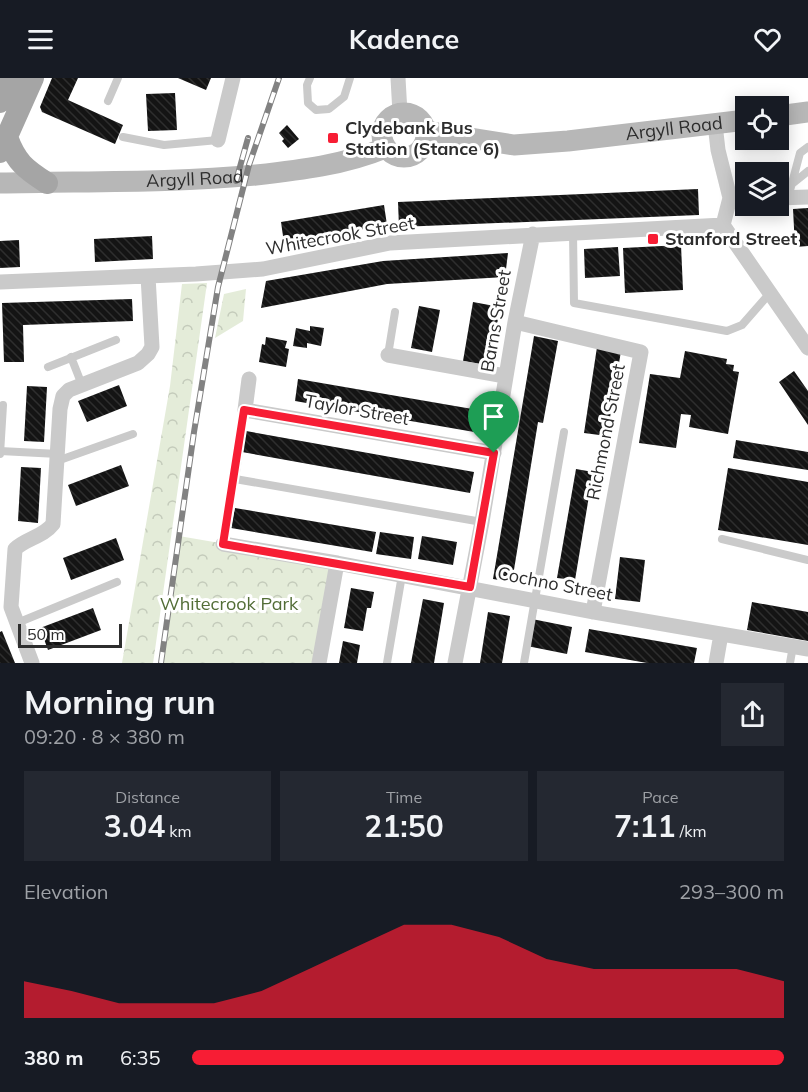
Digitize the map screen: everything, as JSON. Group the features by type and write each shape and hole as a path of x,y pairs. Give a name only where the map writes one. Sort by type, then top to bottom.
{"main road":[{"path":"0,102 11,78"},
{"path":"33,78 3,144 28,171 47,183"}],"street":[{"path":"218,140 233,78"},
{"path":"398,78 400,113"},
{"path":"789,115 808,112"},
{"path":"400,113 408,113 416,117 423,122 426,131 423,147 417,154 409,157 391,154 381,140 385,122 391,116 400,113"},
{"name":"Argyll Road","path":"426,131 514,145 735,121"},
{"path":"715,124 717,150 735,191"},
{"name":"Argyll Road","path":"0,183 201,180 323,166 363,157 385,148"},
{"path":"789,194 808,197"},
{"path":"735,203 723,225 808,348"},
{"name":"Whitecrook Street","path":"0,282 263,269 390,243 723,225"},
{"name":"Barns Street","path":"455,663 494,453 514,322 533,234"},
{"path":"32,663 11,607 15,549 23,542 47,532 53,524 63,396 69,390 138,363 148,354 152,346 147,276"},
{"name":"Richmond Street","path":"514,322 641,351 592,612"},
{"path":"388,355 506,376"},
{"path":"244,410 249,379"},
{"name":"Taylor Street","path":"244,410 494,453"},
{"name":"Cochno Street","path":"223,544 801,648"},
{"path":"319,663 337,563"},
{"path":"716,663 721,634"}],"lane":[{"path":"108,101 118,78"},
{"path":"310,78 307,85 308,103 316,110 329,109 344,97 350,78"},
{"path":"123,137 164,145 218,140"},
{"path":"789,185 800,153 808,147"},
{"path":"789,191 808,171"},
{"path":"573,232 574,303 727,331 742,325 770,293"},
{"path":"388,355 395,312"},
{"path":"48,367 116,340"},
{"path":"72,357 82,385"},
{"path":"3,405 0,452 57,458 134,434"},
{"path":"223,544 244,410"},
{"path":"524,663 564,432"},
{"path":"235,479 482,522"},
{"path":"722,539 808,560"},
{"path":"387,663 402,575"},
{"path":"17,623 117,582"},
{"path":"790,663 801,648"}],"green space":[{"path":"207,283 153,663 122,663 170,386 182,284"},
{"path":"246,289 243,321 215,338 224,294"},
{"name":"Whitecrook Park","path":"179,536 337,563 319,663 161,663"}],"building":[{"path":"52,78 78,78 68,100 123,125 115,144 42,112 40,107"},
{"path":"178,78 211,78 206,90"},
{"path":"175,93 177,130 148,131 146,94"},
{"path":"287,125 299,139 288,148 279,133"},
{"path":"698,189 699,215 399,227 398,202"},
{"path":"384,205 387,225 284,243 281,222"},
{"path":"808,208 808,246 795,247 793,209"},
{"path":"152,236 153,259 95,262 94,239"},
{"path":"19,240 20,267 0,268 0,241"},
{"path":"681,245 683,290 625,293 623,248"},
{"path":"618,247 620,276 585,278 584,249"},
{"path":"508,253 505,277 387,284 261,308 266,281 383,261"},
{"path":"132,299 133,321 23,325 24,362 4,362 2,303"},
{"path":"473,302 500,307 490,366 463,361"},
{"path":"419,306 440,310 432,352 411,348"},
{"path":"310,326 324,328 321,346 307,343 307,348 293,346 296,328 310,331"},
{"path":"534,336 558,341 543,423 538,422 512,582 493,579"},
{"path":"266,337 287,341 285,348 289,349 286,367 259,362 262,344 265,345"},
{"path":"597,347 621,351 607,436 584,433"},
{"path":"685,351 727,359 726,364 734,365 733,371 739,372 728,434 689,427 691,415 681,414 676,448 639,443 650,374 680,378"},
{"path":"794,371 808,391 808,425 779,382"},
{"path":"298,379 484,411 480,433 295,401"},
{"path":"119,385 127,406 87,422 78,401"},
{"path":"27,386 47,387 44,442 24,441"},
{"path":"246,431 474,472 470,493 242,452"},
{"path":"736,440 808,452 808,470 733,458"},
{"path":"121,465 129,486 76,506 68,485"},
{"path":"21,467 41,468 38,523 18,521"},
{"path":"728,468 808,482 808,545 718,530"},
{"path":"576,469 593,472 575,580 557,578"},
{"path":"235,508 376,532 372,552 231,528"},
{"path":"380,532 414,537 411,559 376,554"},
{"path":"422,536 457,542 453,565 418,559"},
{"path":"116,538 124,560 71,580 63,558"},
{"path":"620,557 645,560 640,602 615,599"},
{"path":"351,588 374,592 371,608 367,608 363,631 344,628"},
{"path":"423,599 444,603 434,663 411,663"},
{"path":"752,602 808,612 808,641 747,630"},
{"path":"93,608 101,630 48,650 40,628"},
{"path":"488,612 510,616 502,663 480,663"},
{"path":"532,619 572,627 567,654 527,646"},
{"path":"589,629 697,648 694,663 647,663 585,652"},
{"path":"2,631 15,663 0,663 0,632"},
{"path":"343,641 360,645 357,663 339,663"}],"railway":[{"path":"161,663 194,432 218,287 249,165 279,78"},
{"path":"236,181 248,138"}],"place":[{"name":"Clydebank Bus Station (Stance 6)","path":"333,138"},
{"name":"Stanford Street","path":"653,239"}],"route":[{"path":"244,410 494,453 470,587 223,544 244,410"}]}
